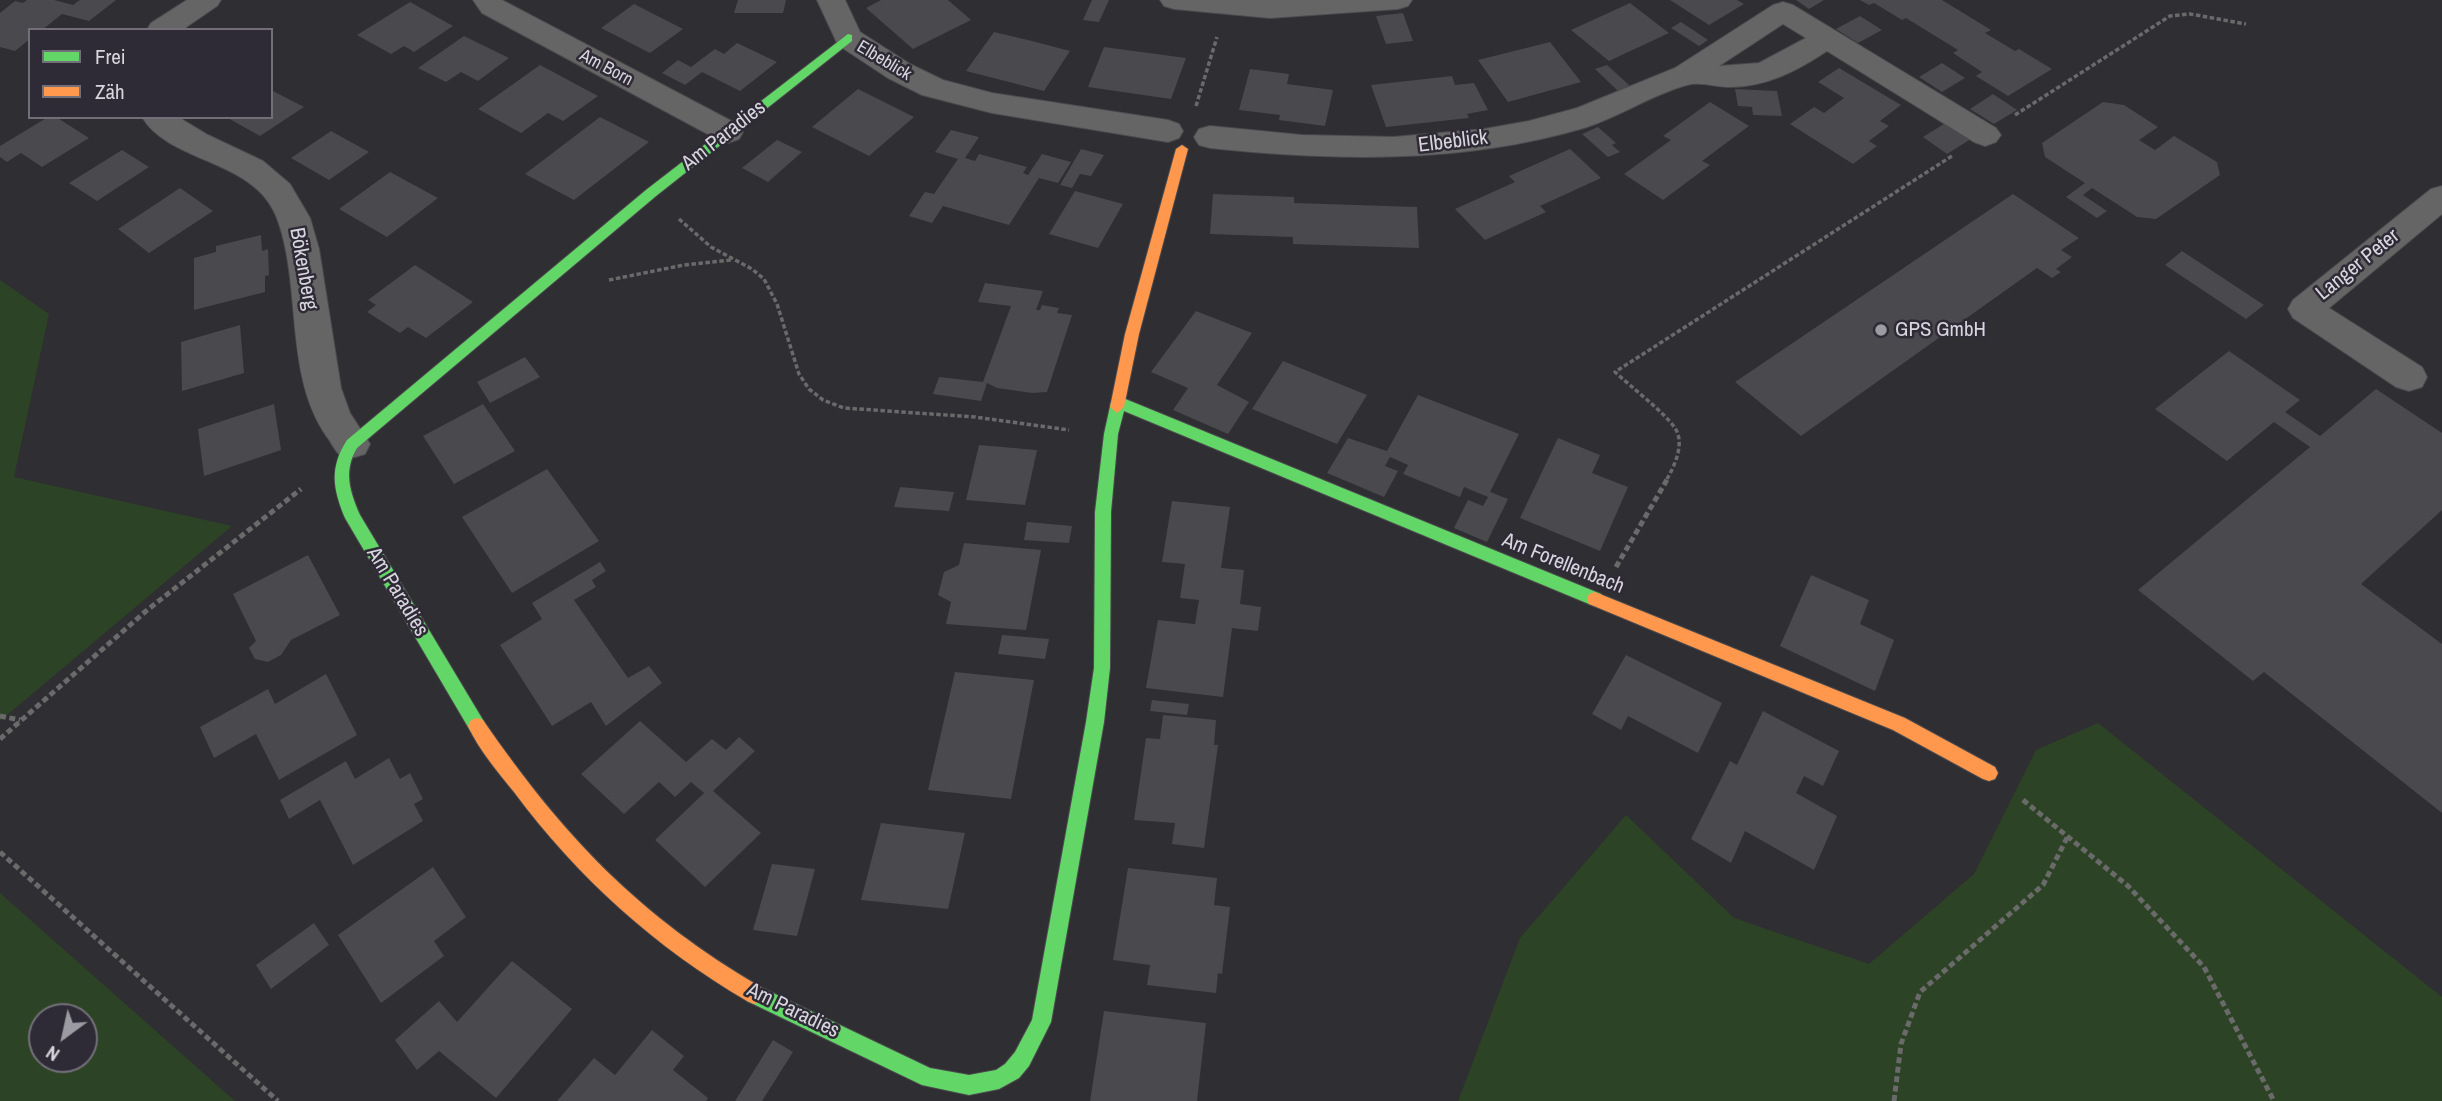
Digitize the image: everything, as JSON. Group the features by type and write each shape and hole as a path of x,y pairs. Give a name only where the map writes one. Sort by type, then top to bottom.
{"street":[{"path":"164,28 207,0"},
{"name":"Am Born","path":"487,0 492,7 728,132"},
{"name":"Elbeblick","path":"831,0 848,38 899,71 954,95 1188,134 1346,149 1458,143 1531,131 1575,120 1686,74 1783,11 1985,135"},
{"path":"1174,0 1226,7 1294,9 1398,0"},
{"name":"Elbeblick","path":"1686,74 1730,77 1763,74 1776,70 1826,37"},
{"name":"Am Paradies","path":"848,38 652,193 345,455 340,488 354,518 504,767 568,848 604,884 651,927 694,958 738,984 929,1078 956,1085 981,1086 1003,1092 1013,1069 1028,1051 1041,1022 1095,722 1102,668 1103,512 1111,434 1132,334 1188,134"},
{"name":"Bökenberg","path":"160,119 195,142 263,177 279,191 292,212 301,243 321,376 345,455"},
{"name":"Langer Peter","path":"2409,377 2305,309 2442,197"},
{"name":"Am Forellenbach","path":"1118,402 1899,723 1989,773"}],"path":[{"path":"1188,134 1226,7"},
{"path":"1597,601 1675,465 1679,447 1676,429 1615,372 2170,16 2190,14 2246,24"},
{"path":"652,193 694,234 732,260 757,272 769,286 796,371 812,393 835,406 964,416 1036,427 1111,434"},
{"path":"551,278 561,284 587,285 630,274 732,260"},
{"path":"0,738 146,611 289,496 345,455"},
{"path":"0,716 21,720"},
{"path":"1989,773 2128,886 2204,967 2274,1101"},
{"path":"1894,1101 1901,1044 1920,992 2043,885 2067,836"},
{"path":"0,852 278,1101"}],"green space":[{"path":"0,280 49,314 14,477 232,526 0,721"},
{"path":"2098,723 2442,997 2442,1101 1458,1101 1520,938 1626,815 1734,918 1869,964 1974,874 2036,750"},
{"path":"0,893 235,1101 0,1101"}],"building":[{"path":"27,0 54,0 73,5 80,0 116,0 89,21 62,14 44,28 28,28 28,41 15,51 0,47 0,13 15,1 23,3"},
{"path":"738,0 786,0 783,13 734,13"},
{"path":"881,0 948,0 971,20 913,49 866,8"},
{"path":"1092,0 1109,0 1099,22 1083,20"},
{"path":"1670,0 1737,0 1744,4 1709,25"},
{"path":"1796,0 1824,0 1809,9"},
{"path":"1860,0 1942,0 1991,30 1985,33 2052,69 2008,96 1976,76 1982,72 1953,53 1958,50 1906,18 1902,20 1874,3 1869,5"},
{"path":"410,2 453,26 414,52 404,46 391,54 357,35"},
{"path":"1630,3 1669,33 1609,61 1571,30"},
{"path":"634,4 683,29 650,53 601,28"},
{"path":"1403,13 1413,41 1386,44 1376,16"},
{"path":"1860,16 1882,30 1858,43 1836,29"},
{"path":"1681,22 1708,40 1699,46 1671,28"},
{"path":"994,32 1070,51 1044,91 966,71"},
{"path":"464,36 509,58 478,81 461,72 446,82 418,68"},
{"path":"1550,42 1581,82 1508,102 1478,60"},
{"path":"737,43 777,62 740,91 702,72 685,85 662,73 678,60 691,67 715,49 724,54"},
{"path":"1104,47 1186,58 1171,99 1088,87"},
{"path":"1942,63 1965,78 1942,92 1919,77"},
{"path":"540,65 598,96 563,121 548,113 521,133 478,109"},
{"path":"1607,65 1630,86 1618,91 1595,69"},
{"path":"1839,68 1901,105 1880,121 1889,126 1869,141 1877,146 1853,164 1790,124 1814,107 1824,113 1844,98 1818,82"},
{"path":"1250,69 1289,74 1287,84 1333,90 1325,126 1279,120 1280,115 1239,110"},
{"path":"1452,76 1455,85 1474,83 1488,110 1467,114 1469,118 1386,127 1371,85"},
{"path":"858,89 914,117 869,156 812,127"},
{"path":"1735,89 1777,91 1782,116 1753,115 1752,107 1738,106"},
{"path":"273,91 304,107 260,136 230,119 273,119"},
{"path":"1993,94 2017,110 1994,124 1970,109"},
{"path":"1710,102 1749,126 1702,161 1710,165 1663,200 1624,174 1671,140 1663,136"},
{"path":"2103,102 2124,105 2158,127 2139,140 2155,150 2174,136 2217,162 2220,175 2156,219 2137,217 2092,188 2083,195 2107,211 2097,218 2066,197 2085,183 2045,157 2042,143"},
{"path":"600,117 649,142 574,200 525,174"},
{"path":"45,119 59,119 89,138 42,167 21,153 7,162 0,157 0,146"},
{"path":"1947,122 1971,139 1947,154 1923,137"},
{"path":"1598,127 1616,143 1612,145 1620,152 1608,157 1582,134"},
{"path":"951,130 979,137 965,158 975,161 979,154 1027,167 1023,173 1028,175 1042,154 1071,162 1058,183 1039,178 1009,225 943,206 932,223 909,216 925,192 934,194 958,159 935,152"},
{"path":"331,131 369,152 329,180 291,158"},
{"path":"777,140 802,152 768,182 742,168"},
{"path":"1081,149 1104,155 1091,176 1080,174 1072,188 1060,185"},
{"path":"1570,149 1601,178 1540,206 1546,212 1485,240 1455,209 1515,182 1509,176"},
{"path":"122,150 149,167 97,201 69,183"},
{"path":"390,172 438,198 387,237 339,209"},
{"path":"180,188 213,211 149,253 118,229"},
{"path":"1075,191 1123,204 1098,248 1049,234"},
{"path":"1213,194 1294,197 1294,203 1417,207 1419,248 1293,244 1293,237 1210,234"},
{"name":"GPS GmbH","path":"2013,194 2079,238 2061,250 2072,257 2056,269 2061,272 2052,278 2037,268 1801,436 1735,382"},
{"path":"261,235 262,251 268,249 269,275 265,276 265,292 194,310 194,258 216,252 216,246"},
{"path":"2182,251 2264,305 2246,319 2165,265"},
{"path":"415,265 473,302 426,338 408,327 400,333 367,312 376,305 368,300"},
{"path":"985,283 1043,291 1036,310 1040,310 1042,305 1059,308 1057,313 1072,315 1047,392 1032,393 997,388 987,383 981,401 933,394 939,377 983,382 1011,306 978,302"},
{"path":"1196,311 1252,333 1217,385 1249,402 1228,434 1173,410 1188,388 1151,372"},
{"path":"240,325 244,373 182,391 181,342"},
{"path":"2229,351 2300,400 2285,412 2320,436 2376,389 2442,433 2442,510 2361,584 2442,644 2442,813 2264,672 2253,681 2138,590 2310,447 2274,422 2227,461 2155,409"},
{"path":"525,357 540,377 490,403 477,382"},
{"path":"1283,361 1367,395 1337,444 1252,409"},
{"path":"1418,395 1519,434 1490,492 1508,499 1487,542 1454,528 1468,500 1483,506 1488,497 1464,487 1460,497 1403,474 1408,465 1390,457 1385,466 1398,471 1384,497 1327,473 1348,438 1387,451"},
{"path":"274,404 281,450 204,476 198,429"},
{"path":"483,404 515,451 454,484 423,436"},
{"path":"1558,438 1600,455 1592,473 1628,487 1600,551 1520,518"},
{"path":"979,445 1037,450 1025,505 966,500"},
{"path":"547,469 599,541 512,593 462,517"},
{"path":"900,487 954,492 949,511 894,507"},
{"path":"1172,501 1230,507 1221,568 1244,570 1240,604 1261,607 1258,631 1232,628 1223,697 1146,688 1158,620 1195,624 1199,600 1180,598 1185,564 1162,562"},
{"path":"1027,522 1072,526 1069,543 1024,540"},
{"path":"964,543 1041,550 1026,630 946,624 951,602 938,595 944,572 959,565"},
{"path":"308,555 340,615 291,640 281,655 268,662 255,659 249,648 256,641 233,594"},
{"path":"600,562 606,571 592,580 596,587 574,600 628,678 649,666 662,683 606,726 591,702 552,726 500,645 542,619 532,603"},
{"path":"1811,575 1869,600 1860,624 1894,640 1875,691 1780,646"},
{"path":"1002,635 1049,639 1045,659 998,654"},
{"path":"1626,655 1722,703 1698,753 1628,716 1621,730 1592,714"},
{"path":"955,672 1034,680 1011,799 928,790"},
{"path":"326,674 357,735 279,780 256,734 214,758 200,727 268,689 275,704"},
{"path":"1152,700 1189,704 1187,715 1150,711"},
{"path":"1763,711 1839,751 1823,786 1804,776 1796,793 1837,816 1814,870 1745,831 1731,863 1691,839 1730,761 1737,765"},
{"path":"1163,715 1216,720 1214,745 1218,745 1204,848 1172,844 1175,823 1134,820 1146,738 1160,739"},
{"path":"640,721 686,762 712,739 726,750 739,737 755,751 713,791 761,833 705,887 655,840 704,793 691,782 675,797 659,782 624,814 581,774"},
{"path":"389,758 400,779 410,773 423,799 414,804 423,821 353,865 320,800 289,819 280,800 346,761 355,779"},
{"path":"881,823 965,833 948,909 861,900"},
{"path":"772,864 815,869 797,936 753,930"},
{"path":"433,867 466,917 434,941 444,956 381,1003 338,935"},
{"path":"1128,868 1217,878 1214,905 1230,907 1222,974 1218,973 1216,993 1147,985 1150,965 1113,960"},
{"path":"314,923 329,945 271,989 256,965"},
{"path":"512,961 572,1009 496,1098 439,1051 417,1070 395,1040 439,1001 457,1022"},
{"path":"1104,1011 1206,1023 1197,1101 1090,1101"},
{"path":"652,1030 684,1056 673,1070 708,1098 706,1101 557,1101 594,1058 615,1075"},
{"path":"773,1040 793,1052 762,1101 735,1101"}],"traffic: fast":[{"path":"477,726 353,518 341,480 342,463 346,453 352,444 651,193 848,38"},
{"path":"1118,402 1595,599"},
{"path":"754,994 929,1078 969,1085 999,1079 1012,1071 1022,1059 1041,1022 1095,722 1102,668 1103,512 1111,434 1117,407"}],"traffic: slow":[{"path":"1117,407 1132,334 1182,149"},
{"path":"1595,599 1899,724 1989,773"},
{"path":"477,726 534,806 599,878 671,941 754,994"}],"place":[{"name":"GPS GmbH","path":"1881,330"}]}
